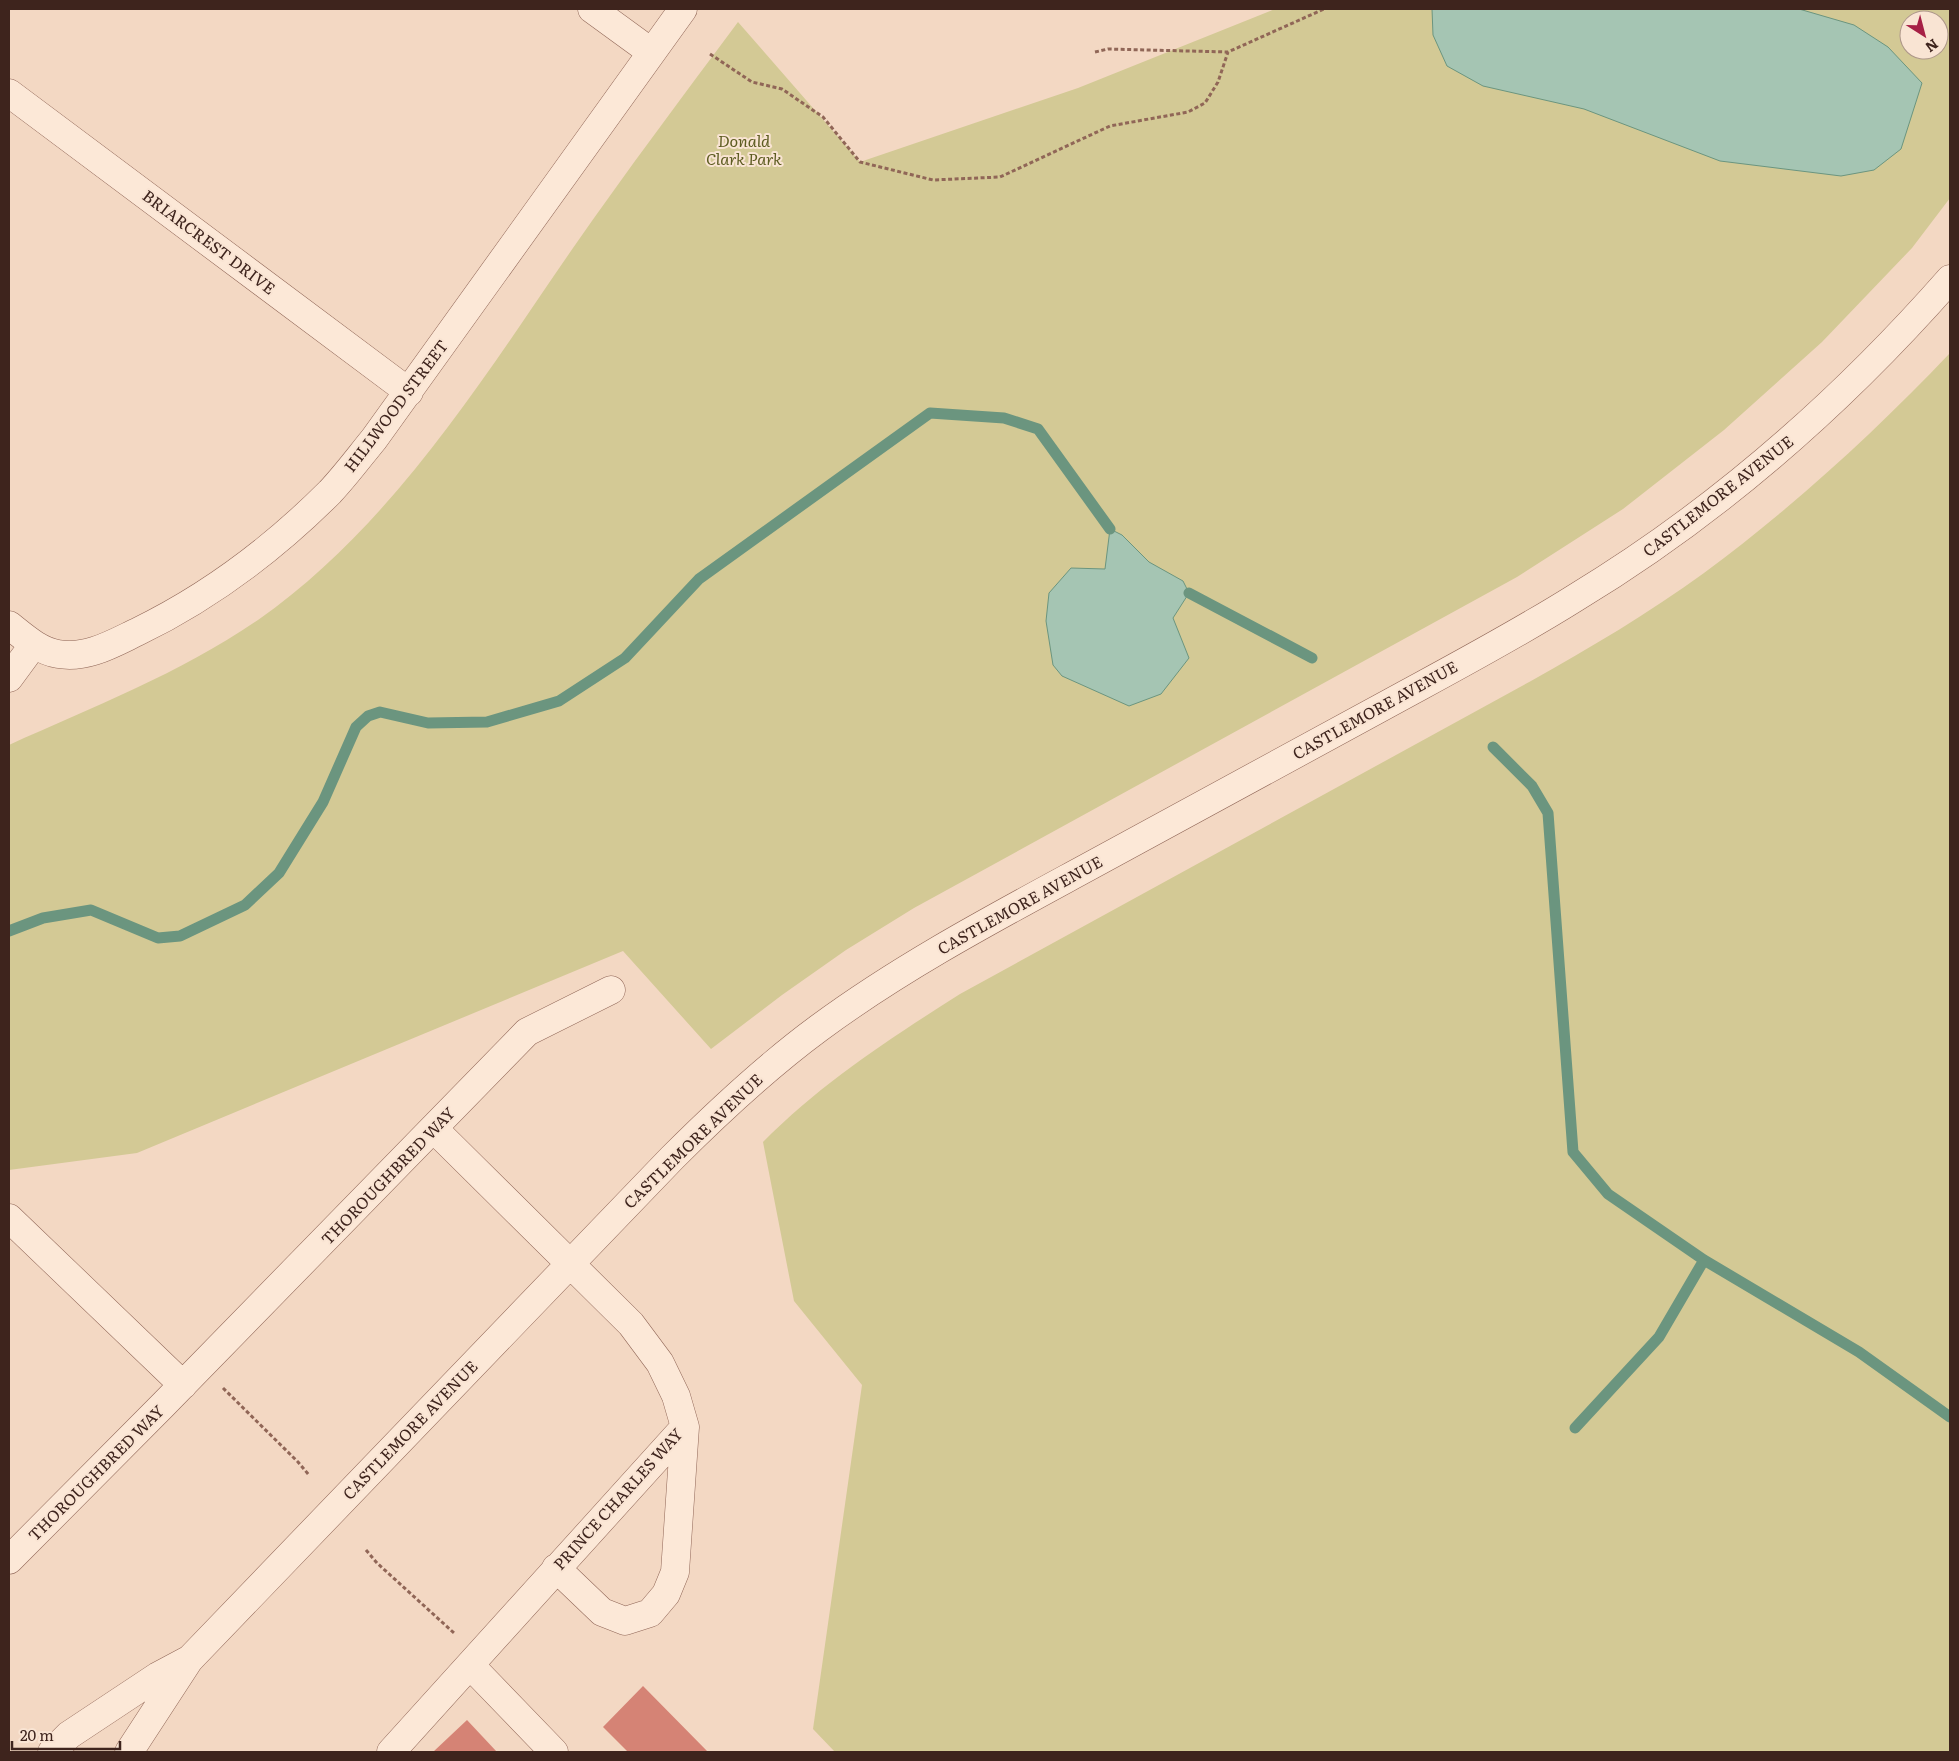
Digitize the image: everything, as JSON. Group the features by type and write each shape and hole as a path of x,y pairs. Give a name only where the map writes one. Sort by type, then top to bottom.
{"street":[{"path":"592,9 651,52"},
{"name":"HILLWOOD STREET","path":"9,625 34,644 57,654 79,654 102,649 163,619 200,598 265,551 331,490 374,439 683,9"},
{"name":"BRIARCREST DRIVE","path":"9,93 409,392"},
{"name":"CASTLEMORE AVENUE","path":"129,1752 189,1660 672,1158 753,1080 820,1028 888,982 989,921 1521,631 1629,564 1764,464 1885,350 1950,279"},
{"path":"9,678 34,644"},
{"name":"THOROUGHBRED WAY","path":"9,1560 183,1385 527,1032 611,990"},
{"name":"PRINCE CHARLES WAY","path":"391,1752 685,1427 676,1396 660,1363 617,1308 570,1265 434,1129"},
{"path":"9,1218 183,1385"},
{"path":"556,1568 602,1612 626,1621 650,1613 666,1594 675,1572 685,1427"},
{"name":"CASTLEMORE AVENUE","path":"52,1752 69,1735 158,1676 189,1660"},
{"path":"470,1665 554,1752"}],"path":[{"path":"1095,52 1108,49 1228,52 1324,9"},
{"path":"710,54 752,82 782,89 823,117 860,162 933,180 1000,177 1110,126 1188,112 1205,103 1218,82 1228,52"},
{"path":"219,1384 309,1475"},
{"path":"366,1550 377,1563 460,1639"}],"green space":[{"name":"Donald Clark Park","path":"1275,9 1950,9 1950,198 1912,248 1822,342 1724,430 1623,509 1517,577 914,908 846,950 782,995 711,1049 623,951 137,1153 9,1170 9,745 168,673 229,639 258,620 306,582 351,541 393,496 469,399 613,191 738,22 860,162 1078,88"},
{"path":"1950,353 1950,1752 835,1752 813,1729 862,1385 794,1301 763,1142 833,1080 882,1045 960,994 1531,681 1641,616 1704,573 1801,495 1892,412"}],"shaded area":[{"path":"1432,9 1799,9 1854,25 1888,47 1922,83 1901,149 1874,170 1841,176 1720,161 1584,109 1483,86 1447,66 1433,35"},
{"path":"1110,529 1122,535 1149,562 1183,581 1189,593 1173,618 1189,658 1161,694 1129,706 1062,676 1053,665 1046,621 1049,593 1071,568 1105,569"}],"building":[{"path":"643,1686 708,1752 628,1752 603,1727"},
{"path":"467,1720 497,1752 433,1752"}],"waterway":[{"path":"9,931 43,918 91,910 158,938 180,936 245,905 279,873 323,802 356,727 368,716 380,712 428,723 487,722 559,701 625,658 699,579 930,413 1004,418 1038,429 1110,529"},
{"path":"1189,593 1312,658"},
{"path":"1493,747 1532,786 1548,813 1573,1152 1608,1194 1704,1260 1859,1352 1950,1417"},
{"path":"1575,1428 1659,1337 1704,1260"}]}
